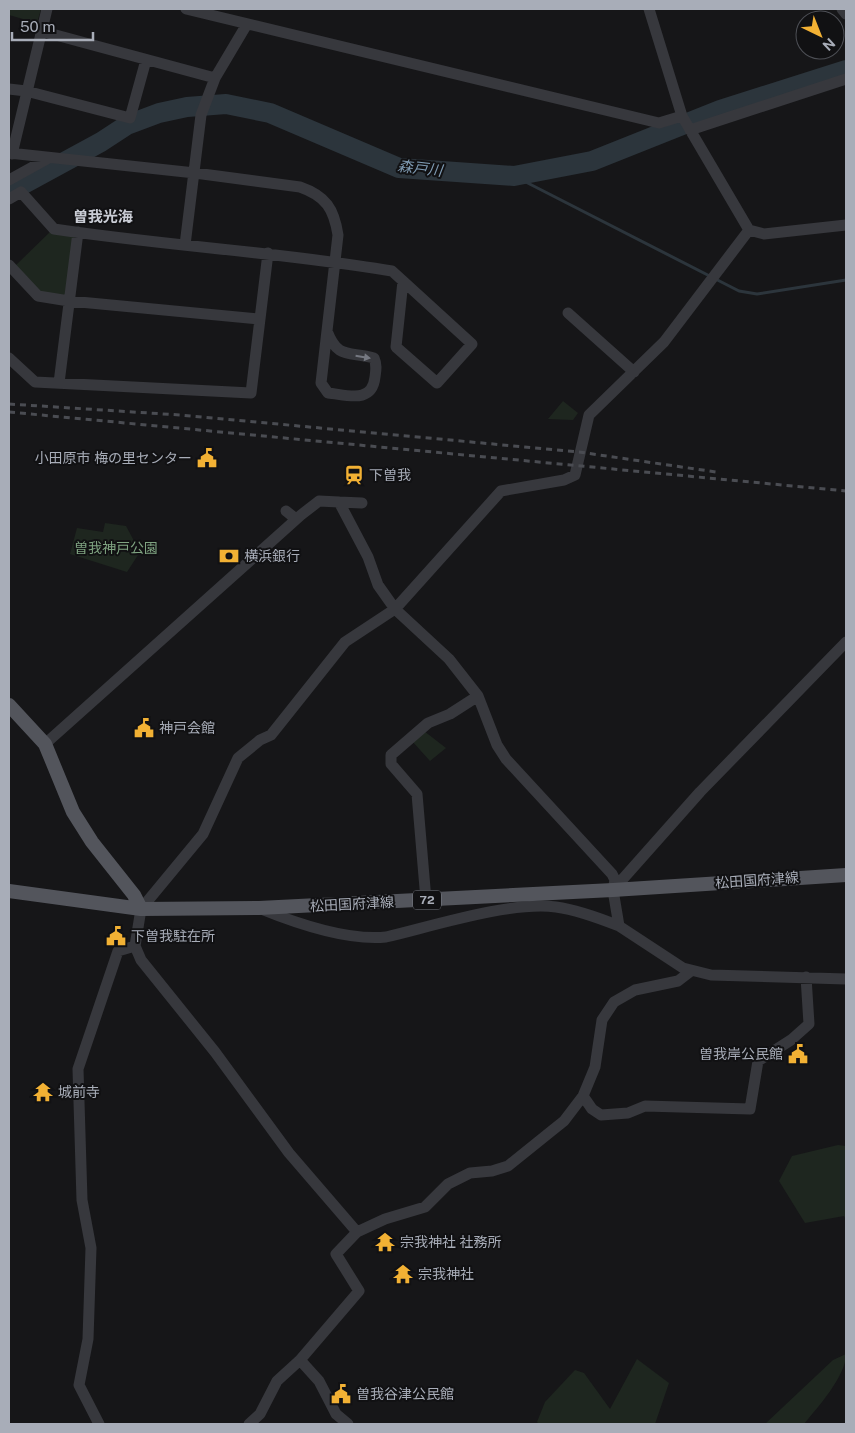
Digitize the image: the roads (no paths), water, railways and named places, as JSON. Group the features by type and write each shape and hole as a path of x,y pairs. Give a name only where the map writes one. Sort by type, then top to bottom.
{"main road":[{"path":"9,704 45,744 73,812 92,842 134,895 141,909"},
{"name":"松田国府津線","path":"9,891 141,909 259,908 613,890 846,875"}],"street":[{"path":"47,9 10,153 194,173 300,187 316,193 335,218 338,235 321,382 328,393 363,396 369,393 374,388 376,364 374,358 344,354 332,343 328,331"},
{"path":"186,9 659,123 682,116"},
{"path":"649,9 682,116 749,230 764,234 846,225"},
{"path":"842,9 846,14"},
{"path":"185,245 202,112 215,78 247,24"},
{"path":"42,31 215,78"},
{"path":"9,89 26,91 130,118 146,60"},
{"path":"690,130 846,79"},
{"path":"9,180 52,159"},
{"path":"9,199 21,192 54,229 336,261 392,272 403,281 472,344 436,383 396,347 403,281"},
{"path":"357,1232 288,1153 215,1052 141,960 135,946 141,909 203,834 238,758 260,740 272,735 345,642 396,609 501,491 564,480 574,475 589,415 664,342 749,230"},
{"path":"59,383 78,232"},
{"path":"9,358 35,382 251,393 268,253"},
{"path":"9,265 38,296 69,301 259,319"},
{"path":"568,313 634,372"},
{"path":"45,744 296,519 319,501 362,503"},
{"path":"339,502 368,557 378,584 396,609 449,659 478,696 497,745 506,759 612,874 615,880 613,890 619,926"},
{"path":"286,511 296,519"},
{"path":"613,890 700,792 846,642"},
{"path":"426,900 417,794 391,764 390,755 428,723 450,714 478,696"},
{"path":"259,908 294,922 368,938 386,937 510,909 547,906 588,914 619,926 691,972 711,975 846,979"},
{"path":"99,1424 79,1386 88,1339 91,1248 82,1200 78,1069 118,951 135,946"},
{"path":"249,1424 260,1414 276,1381 300,1360 359,1291 336,1254 357,1232 385,1219 425,1207 448,1184 470,1173 492,1171 508,1166 564,1121 583,1096 595,1067 602,1020 614,1002 635,990 678,981 691,972"},
{"path":"583,1096 592,1109 601,1115 628,1113 645,1106 750,1109 758,1062 791,1040 809,1024 806,977"},
{"path":"300,1360 319,1382 336,1414 348,1424"}],"waterway":[{"name":"森戸川","path":"9,192 101,142 127,125 159,113 187,107 226,104 270,113 399,168 514,176 592,161 720,110 846,70"},
{"path":"514,176 739,291 757,294 846,280"}],"railway":[{"path":"9,404 180,415 579,452 716,472"},
{"path":"9,412 846,491"}],"place":[{"name":"小田原市 梅の里センター","path":"207,458"},
{"name":"下曽我","path":"354,475"},
{"name":"横浜銀行","path":"229,556"},
{"name":"神戸会館","path":"144,728"},
{"name":"下曽我駐在所","path":"116,936"},
{"name":"曽我岸公民館","path":"798,1054"},
{"name":"城前寺","path":"43,1092"},
{"name":"宗我神社 社務所","path":"385,1242"},
{"name":"宗我神社","path":"403,1274"},
{"name":"曽我谷津公民館","path":"341,1394"}],"district":[{"name":"曽我光海","path":"103,216"}],"park label":[{"name":"曽我神戸公園","path":"116,548"}]}
